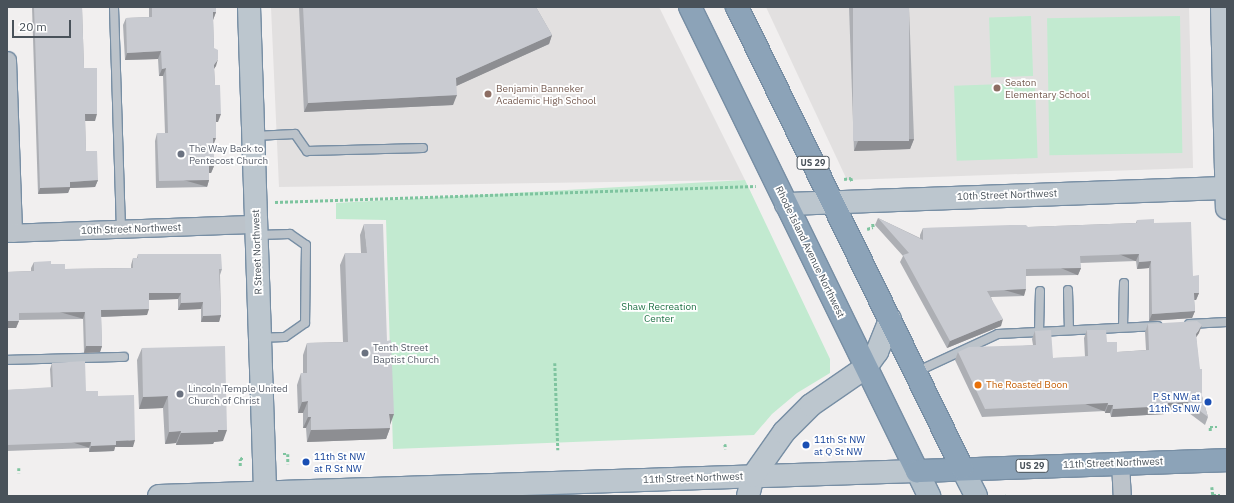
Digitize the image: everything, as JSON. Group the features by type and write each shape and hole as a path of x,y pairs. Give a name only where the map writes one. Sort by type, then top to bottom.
{"highway":[{"name":"Rhode Island Avenue Northwest","path":"690,7 917,471"},
{"name":"US 29","path":"737,7 962,468"},
{"name":"11th Street Northwest","path":"917,471 1120,462 1227,460"}],"main road":[{"name":"R Street Northwest","path":"249,7 265,494"},
{"path":"1222,7 1225,54 1227,194"},
{"name":"10th Street Northwest","path":"786,204 1227,194"},
{"path":"750,486 784,432 802,413 866,367 876,352 890,320"},
{"path":"962,468 976,496"},
{"name":"11th Street Northwest","path":"159,496 750,486 917,471"},
{"name":"Rhode Island Avenue Northwest","path":"917,471 929,496"}],"street":[{"path":"7,60 10,233"},
{"name":"10th Street Northwest","path":"10,233 121,229 256,230"},
{"path":"1120,462 1122,496"}],"lane":[{"path":"114,7 121,229"},
{"path":"253,136 294,134 307,151 423,148"},
{"path":"256,230 290,234 306,246 305,323 285,337 260,338"},
{"path":"1123,328 1124,283"},
{"path":"1068,290 1069,330"},
{"path":"1039,332 1040,291"},
{"path":"1184,324 1227,322"},
{"path":"915,372 998,334 1168,325"},
{"path":"7,360 124,357"}],"path":[{"path":"272,202 751,186"},
{"path":"865,230 873,227 871,220"},
{"path":"555,363 558,450"},
{"path":"1210,431 1210,427 1217,427"},
{"path":"726,444 726,449"},
{"path":"19,468 19,473"},
{"path":"1212,487 1213,495 1220,495"}],"shaded area":[{"name":"Benjamin Banneker Academic High School","path":"271,7 659,7 745,180 279,187"},
{"name":"Seaton Elementary School","path":"766,7 1189,7 1193,168 847,180"}],"green space":[{"path":"1031,16 1033,76 991,77 989,17"},
{"path":"1180,16 1182,153 1049,155 1047,18"},
{"path":"1035,83 1038,158 957,161 954,86"},
{"name":"Shaw Recreation Center","path":"745,180 830,359 830,373 797,393 772,414 754,435 393,449 386,220 336,219 336,203"}],"building":[{"path":"34,7 82,7 84,68 97,68 97,114 85,114 86,151 97,151 98,180 70,182 70,187 40,188"},
{"path":"152,7 216,7 216,12 213,12 214,48 218,50 218,59 214,65 215,85 220,85 221,114 216,114 216,138 213,138 214,166 209,165 209,180 159,181 157,133 168,133 166,68 162,69 161,51 127,53 126,18 152,17"},
{"path":"303,7 536,7 552,35 456,78 457,95 308,103"},
{"path":"853,7 909,7 909,141 853,141"},
{"path":"878,218 923,240 923,228 1010,225 1026,225 1028,227 1137,223 1137,220 1154,219 1154,223 1191,222 1193,276 1199,275 1199,293 1194,293 1195,311 1152,314 1151,261 1139,262 1139,254 1080,256 1081,268 1026,269 1026,289 987,291 1003,319 950,341 903,255 909,253"},
{"name":"Tenth Street Baptist Church","path":"364,224 383,224 387,341 391,340 394,414 389,414 390,428 311,430 311,417 308,417 308,401 302,402 301,373 307,373 307,343 348,342 345,253 367,253"},
{"path":"138,254 221,254 222,269 219,269 221,315 203,316 203,302 181,303 181,293 149,293 149,309 101,310 102,346 86,346 85,312 19,313 19,321 7,321 7,272 34,271 34,262 51,261 51,264 65,264 65,269 133,268 133,258 138,258"},
{"path":"1197,321 1202,325 1196,334 1200,369 1202,369 1202,396 1208,417 1188,402 1167,403 1168,406 1113,409 1113,405 1108,405 1108,403 985,409 958,352 969,347 1036,345 1035,331 1051,330 1053,358 1088,356 1087,330 1106,330 1107,342 1117,342 1117,352 1149,350 1148,324"},
{"name":"Lincoln Temple United Church of Christ","path":"225,346 227,430 218,430 218,432 169,432 168,396 143,397 142,348"},
{"path":"85,361 86,391 98,391 98,396 134,395 135,440 116,441 116,445 91,446 91,442 7,445 7,390 53,387 52,363"}],"place":[{"name":"Seaton Elementary School","path":"997,88"},
{"name":"Benjamin Banneker Academic High School","path":"488,94"},
{"name":"The Way Back to Pentecost Church","path":"181,154"},
{"name":"Tenth Street Baptist Church","path":"365,353"},
{"name":"The Roasted Boon","path":"978,385"},
{"name":"Lincoln Temple United Church of Christ","path":"180,394"},
{"name":"P St NW at 11th St NW","path":"1208,402"},
{"name":"11th St NW at Q St NW","path":"806,445"},
{"name":"11th St NW at R St NW","path":"306,462"}]}
